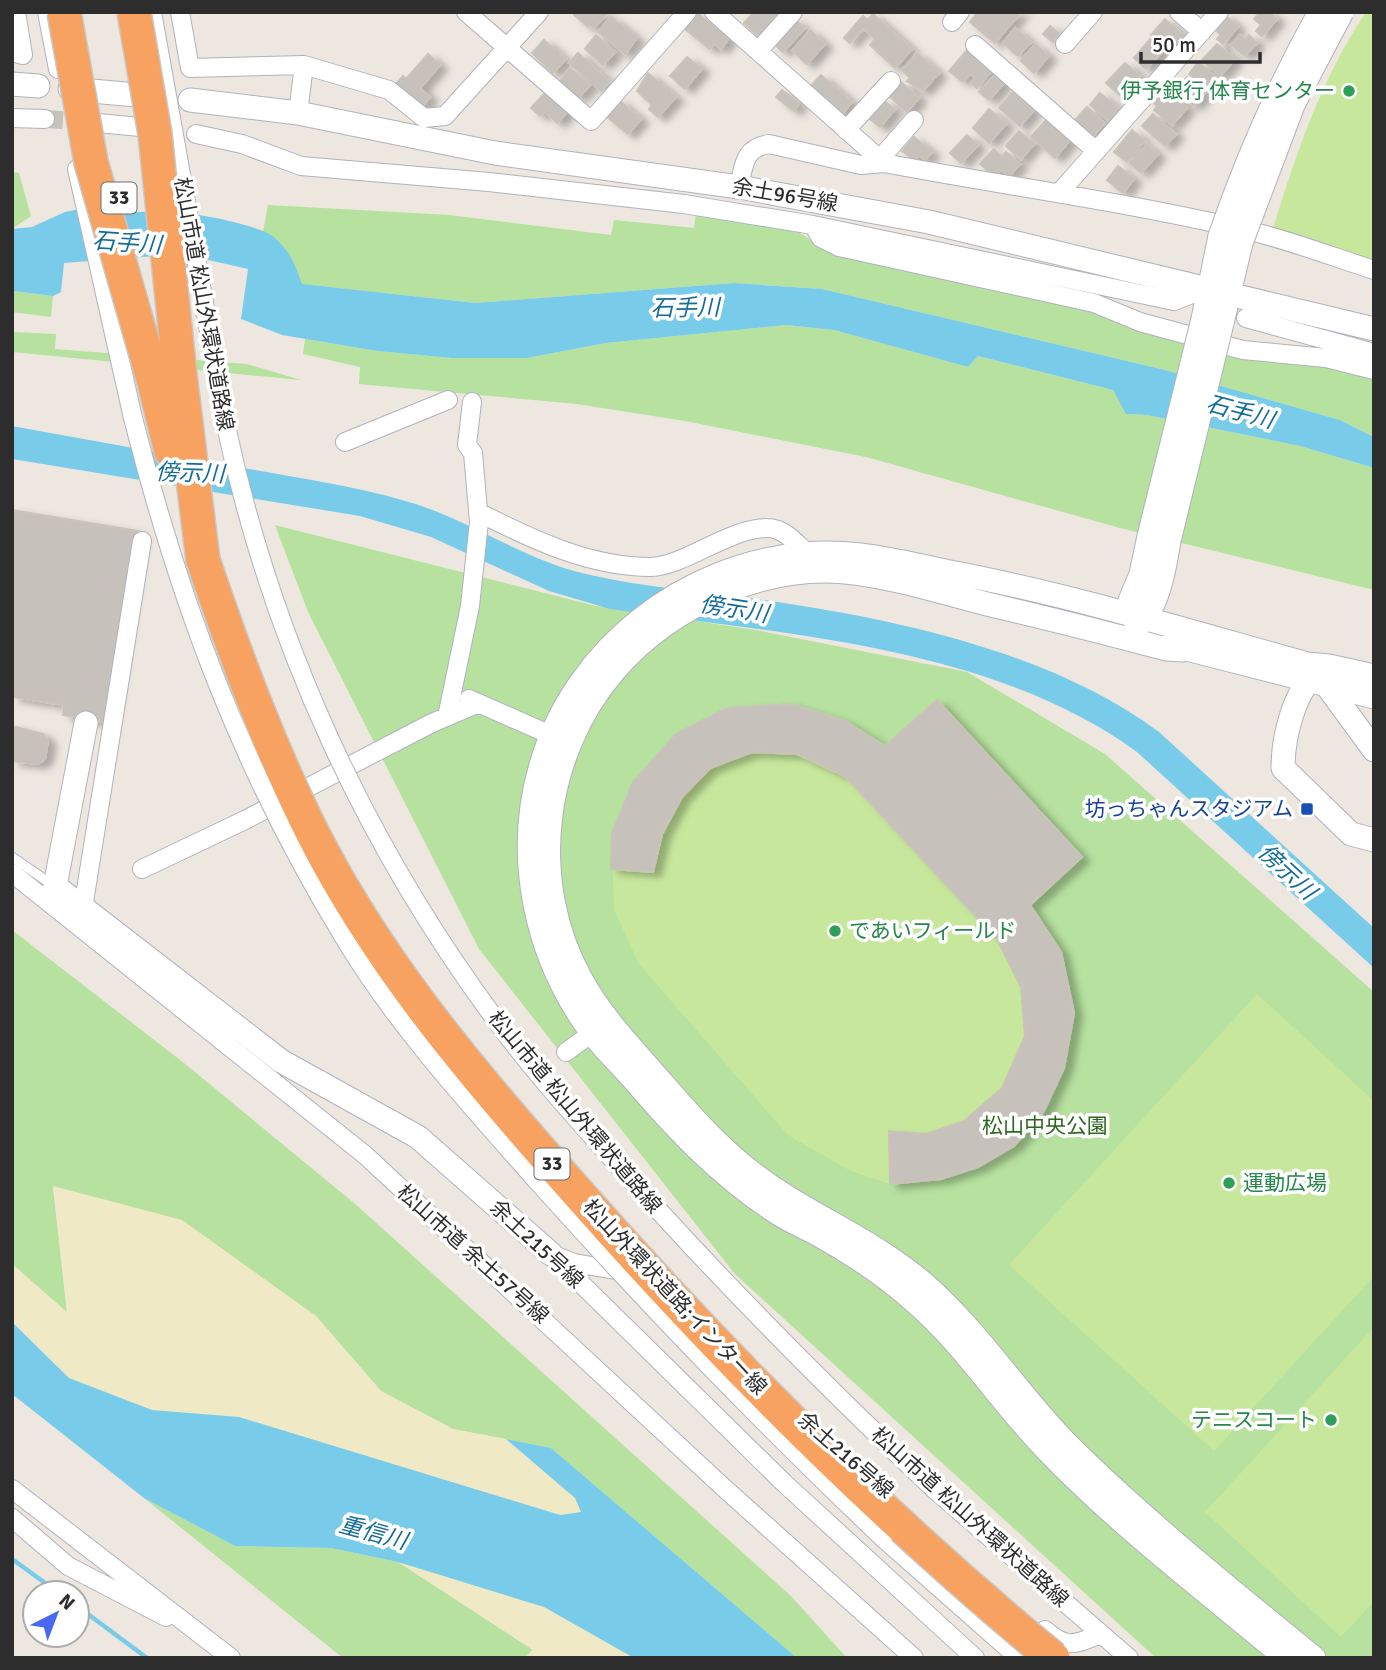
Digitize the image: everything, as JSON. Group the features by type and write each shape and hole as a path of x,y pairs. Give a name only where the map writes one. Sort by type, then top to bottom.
{"highway":[{"path":"64,12 91,162 167,379"},
{"name":"33","path":"87,12 167,379"},
{"path":"134,12 155,134 167,379"},
{"name":"松山外環状道路;インター線","path":"167,379 203,560 243,674 314,835 371,933 419,1004 528,1137 743,1373 909,1530 1053,1658"}],"street":[{"path":"12,52 23,55 16,12"},
{"path":"47,12 118,358 189,612 226,712 288,842 346,942 446,1076 608,1260 726,1386 883,1538 1019,1658"},
{"name":"松山市道 松山外環状道路線","path":"152,12 226,426 268,582 310,698 382,845 451,955 533,1067 657,1210 778,1337 934,1489 1129,1658"},
{"path":"180,12 190,68 304,65 389,90 424,118 435,118 453,110 538,12"},
{"path":"466,12 591,121 687,12"},
{"path":"714,12 881,161"},
{"path":"758,51 793,12"},
{"path":"1065,44 1093,12"},
{"path":"1180,12 1202,32"},
{"path":"1060,192 1219,12"},
{"path":"1115,635 1143,614 1212,321 1245,165 1275,96 1320,12"},
{"path":"1230,239 1293,105 1342,12"},
{"path":"975,45 1096,152"},
{"path":"298,113 304,65"},
{"path":"838,161 849,149 849,132 891,80"},
{"path":"12,84 38,86"},
{"path":"70,89 158,97"},
{"name":"余土96号線","path":"190,100 298,113 495,153 739,187 929,222 1374,329"},
{"path":"12,118 45,119"},
{"path":"881,161 914,120"},
{"path":"77,121 164,129"},
{"path":"196,134 242,145 301,166 489,182 684,204 813,225 1174,301 1219,290"},
{"path":"739,187 746,155 755,146 769,144 861,165 881,161 1060,192 1265,235 1374,270"},
{"path":"813,225 821,238 839,247 1094,303 1140,322 1243,350 1326,358 1374,370"},
{"path":"1246,318 1374,353"},
{"path":"345,442 448,400"},
{"path":"447,717 470,606 478,517 473,453 467,445 472,402"},
{"path":"478,517 564,551 607,562 651,567 670,564 725,539 767,528 780,530 807,553"},
{"path":"1159,538 1129,603 1143,614 1154,637 1181,639 1318,673 1374,697"},
{"path":"79,915 142,541"},
{"path":"626,644 667,599 699,583 753,563 807,553 866,556 1143,614 1161,615 1181,639 1273,673 1286,681 1291,689 1294,713 1283,768 1351,834 1374,840"},
{"path":"1181,639 1166,649 853,573 793,575 741,588 679,613 626,644 587,674 559,738 537,778 530,820 532,894 548,954 563,987 715,1141 747,1169 790,1199 881,1249 924,1284 959,1315 1036,1410 1095,1471 1314,1658"},
{"path":"1088,602 1120,596 1141,574"},
{"path":"1273,673 1374,676"},
{"path":"1294,713 1318,673"},
{"path":"1318,673 1356,729 1374,750"},
{"path":"453,691 559,738"},
{"path":"1356,729 1364,709 1374,703"},
{"path":"142,869 447,717 479,704"},
{"path":"12,873 51,893 86,723"},
{"name":"余土215号線","path":"51,893 281,1061 418,1137 551,1254 784,1483 975,1658"},
{"name":"松山市道 余土57号線","path":"79,915 365,1156 723,1487 914,1658"},
{"path":"566,1052 600,1027"},
{"path":"600,1027 702,1155 769,1208 870,1265 912,1299 945,1329 1021,1423 1066,1469 1286,1658"},
{"name":"余土216号線","path":"551,1254 574,1264 623,1271 644,1282 760,1400 804,1414 1058,1642 1077,1644 1101,1634"},
{"path":"12,1489 231,1658"},
{"path":"12,1518 68,1566 153,1612 180,1619"}],"lane":[{"path":"12,858 51,893"}],"green space":[{"name":"伊予銀行 体育センター","path":"1366,12 1374,12 1374,263 1272,232 1311,119 1336,64"},
{"path":"12,172 19,173 31,216 12,229"},
{"path":"268,205 450,215 611,235 614,220 694,228 696,213 800,233 830,252 1102,313 1238,358 1329,365 1374,377 1374,437 1340,420 1165,370 822,289 734,283 476,303 301,284 283,247 263,232"},
{"path":"12,291 53,296 51,317 12,312"},
{"path":"786,325 834,330 968,367 978,356 1113,390 1127,414 1147,415 1300,446 1374,468 1374,590 1120,528 866,457 685,421 577,404 359,384 360,367 303,354 305,339 377,351 452,358 527,358 606,343"},
{"path":"12,332 56,334 55,349 247,364 301,380 12,352"},
{"name":"松山中央公園","path":"275,525 596,606 756,630 967,672 1105,754 1374,992 1374,1658 1156,1658 735,1274 479,949 308,612"},
{"name":"であいフィールド","path":"937,700 1082,857 1030,905 1061,952 1074,1013 1064,1068 1044,1111 1014,1146 978,1167 941,1179 890,1184 851,1171 788,1135 639,964 614,910 612,833 633,782 676,734 727,708 791,704 845,721 885,746"},
{"path":"12,930 184,1063 354,1203 791,1596 847,1658 797,1658 551,1448 453,1429 381,1391 316,1316 53,1187 67,1313 12,1264"},
{"name":"運動広場","path":"1257,994 1374,1101 1374,1276 1214,1451 1009,1265"},
{"name":"テニスコート","path":"1374,1327 1374,1601 1341,1637 1205,1512"},
{"path":"144,1498 235,1546 331,1548 398,1562 533,1650 525,1658 343,1658"}],"sand":[{"path":"53,1186 182,1220 316,1316 381,1391 453,1429 506,1439 575,1498 582,1512 560,1515 239,1417 152,1410 69,1378 12,1322 12,1264 67,1312"},
{"path":"398,1562 544,1607 634,1658 525,1658 533,1649"}],"water":[{"name":"石手川","path":"94,206 124,212 184,213 227,220 268,233 289,254 302,284 476,303 734,283 822,289 1165,370 1340,420 1374,437 1374,468 1300,446 1147,415 1126,414 1113,390 978,356 968,367 834,330 786,325 606,343 527,358 452,358 377,351 282,335 241,319 248,269 182,254 64,263 61,292 53,296 12,291 12,229 32,227 65,212"},
{"name":"傍示川","path":"12,426 366,491 426,507 539,558 586,574 630,583 764,600 866,617 970,643 1021,660 1070,680 1116,704 1159,732 1374,928 1374,968 1137,752 1079,716 1017,688 884,650 815,637 610,609 549,591 431,537 360,516 12,459"},
{"name":"重信川","path":"12,1322 69,1378 152,1410 239,1417 560,1515 581,1512 575,1498 506,1439 551,1448 797,1658 634,1658 544,1607 398,1562 331,1548 235,1546 144,1498 12,1394"}],"building":[{"path":"577,12 607,14 594,28 590,25 588,27 574,15"},
{"path":"754,12 778,12 757,35 744,23"},
{"path":"978,12 1021,12 995,43 970,22"},
{"path":"1260,12 1269,12 1277,19 1262,36 1256,31 1261,25 1254,19"},
{"path":"697,13 729,38 721,49 714,44 710,49 685,29"},
{"path":"873,14 912,49 895,68 870,45 875,39 863,28 850,43 844,38 863,16 868,20"},
{"path":"1225,15 1238,27 1223,44 1217,39 1221,35 1213,28"},
{"path":"611,17 637,38 625,54 598,32"},
{"path":"794,19 805,28 783,52 773,43"},
{"path":"1165,19 1185,37 1172,53 1151,35"},
{"path":"1050,26 1060,34 1053,42 1043,34"},
{"path":"1015,28 1031,42 1018,56 1003,43"},
{"path":"810,30 825,44 807,64 792,51"},
{"path":"596,35 615,52 603,65 585,49"},
{"path":"1240,35 1245,40 1249,35 1257,43 1245,56 1231,45"},
{"path":"1150,39 1163,51 1146,69 1134,58"},
{"path":"544,40 566,59 553,73 532,53"},
{"path":"1035,44 1049,56 1034,73 1021,61"},
{"path":"1217,44 1235,59 1220,76 1202,60"},
{"path":"968,49 993,70 977,88 971,83 975,78 970,74 963,82 949,71"},
{"path":"578,53 610,82 601,91 569,63"},
{"path":"917,53 939,73 923,91 907,81 910,78 902,70"},
{"path":"428,54 440,65 420,88 430,97 421,108 395,85 403,76 406,79"},
{"path":"687,57 702,69 685,89 670,76"},
{"path":"1198,62 1218,79 1208,91 1189,74"},
{"path":"1125,63 1140,76 1121,96 1106,83"},
{"path":"570,68 590,85 578,98 559,82"},
{"path":"648,73 676,97 658,117 649,109 652,105 637,91"},
{"path":"996,73 1005,82 989,100 979,92"},
{"path":"821,75 852,102 841,115 810,87"},
{"path":"1187,77 1205,93 1194,106 1175,90"},
{"path":"901,82 919,98 907,112 889,96"},
{"path":"1162,85 1187,108 1172,125 1154,110 1157,106 1149,98"},
{"path":"782,90 799,103 794,111 776,97"},
{"path":"547,91 568,111 557,123 545,111 540,116 531,108"},
{"path":"1013,92 1034,110 1020,126 999,108"},
{"path":"1100,93 1119,109 1109,121 1090,105"},
{"path":"619,100 641,119 628,134 606,116"},
{"path":"884,101 895,109 880,127 870,119"},
{"path":"1087,107 1105,123 1092,137 1074,121"},
{"path":"989,109 1006,124 989,143 973,128"},
{"path":"1153,114 1176,134 1165,146 1142,126"},
{"path":"1047,119 1070,140 1055,158 1031,137"},
{"path":"1132,130 1145,141 1127,162 1114,152"},
{"path":"1019,131 1034,144 1021,159 1006,146"},
{"path":"967,135 978,145 961,163 950,153"},
{"path":"914,137 932,152 925,160 919,155 914,160 902,151"},
{"path":"1147,144 1158,154 1141,173 1130,163"},
{"path":"994,149 1002,157 1006,152 1020,164 1009,176 1001,170 995,177 980,164"},
{"path":"1118,166 1134,179 1123,193 1107,180"},
{"path":"12,510 139,531 108,723 63,715 64,705 12,697"},
{"path":"937,700 1082,857 1030,905 1061,952 1074,1013 1064,1068 1044,1111 1014,1146 978,1167 941,1179 890,1184 889,1131 926,1134 964,1121 1002,1088 1025,1036 1021,987 997,939 845,776 797,754 752,752 710,768 682,797 662,834 653,872 611,869 612,833 633,782 676,734 727,708 791,704 845,721 885,746"},
{"path":"12,726 43,734 48,741 45,759 38,764 12,761"}],"waterway":[{"path":"12,1559 40,1579"},
{"path":"91,1616 147,1658"}],"tunnel":[{"path":"45,119 77,121"}],"place":[{"name":"伊予銀行 体育センター","path":"1349,91"},
{"name":"坊っちゃんスタジアム","path":"1307,809"},
{"name":"であいフィールド","path":"835,931"},
{"name":"運動広場","path":"1229,1183"},
{"name":"テニスコート","path":"1331,1420"}]}
